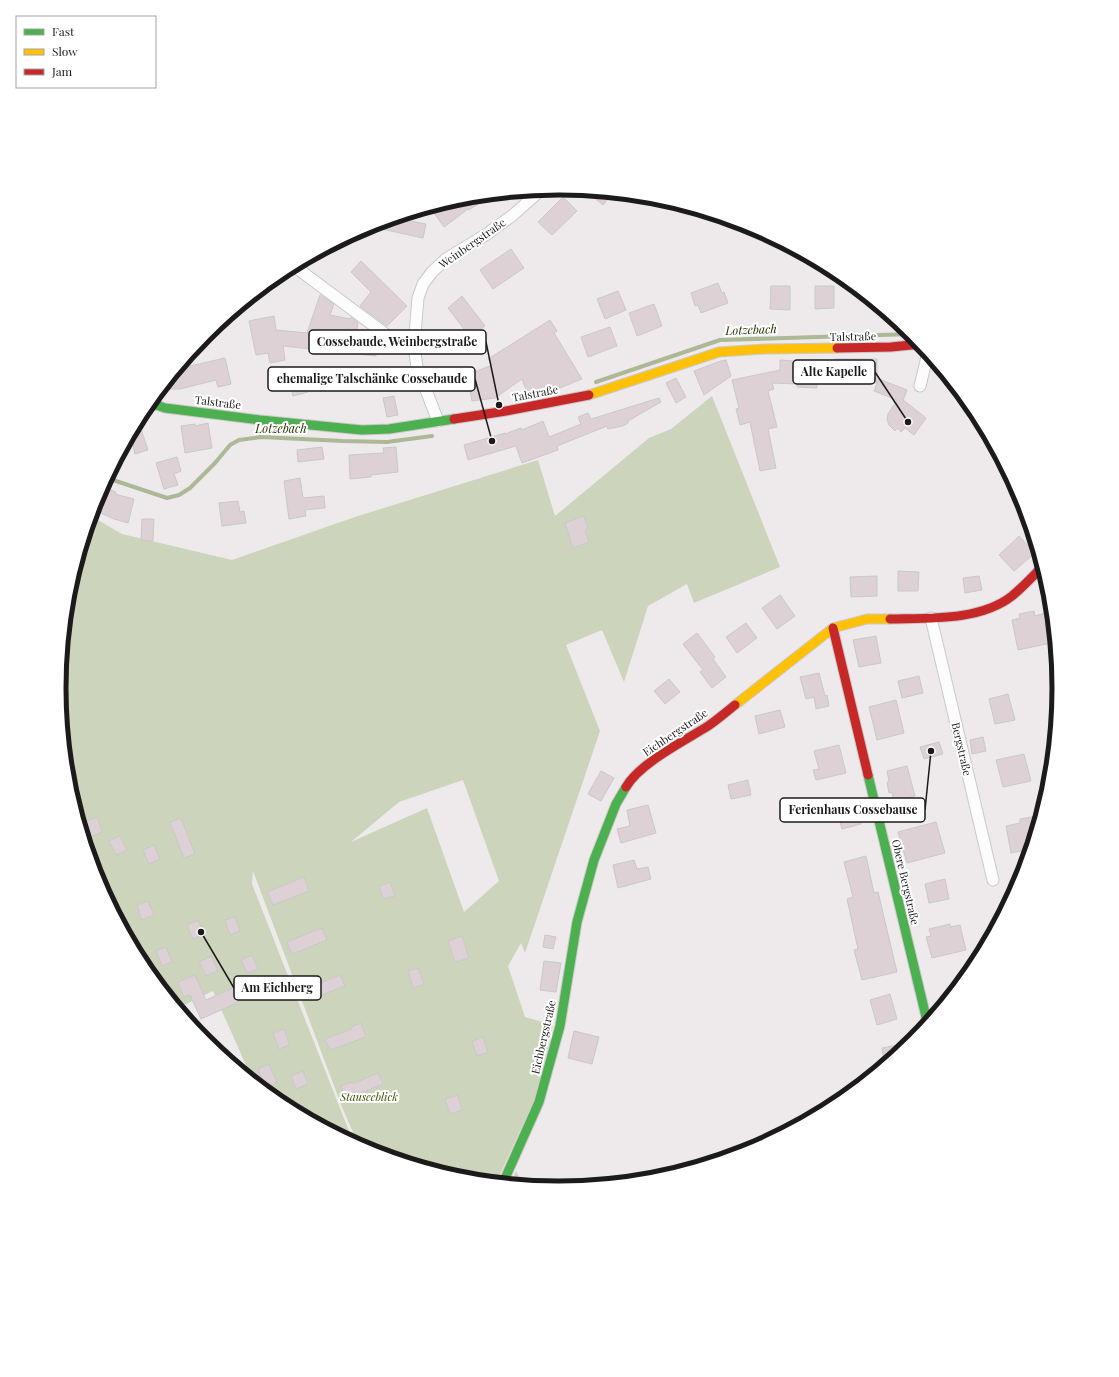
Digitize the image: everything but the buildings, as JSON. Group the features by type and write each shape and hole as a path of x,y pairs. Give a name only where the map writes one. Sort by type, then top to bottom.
{"street":[{"name":"Weinbergstraße","path":"438,421 417,367 414,346 418,298 423,284 432,272 446,259 487,234 513,215 534,196"},
{"path":"300,269 396,342 414,346"},
{"name":"Talstraße","path":"156,405 165,408 260,420 362,430 389,429 506,411 596,394 719,352 865,348 913,345"},
{"path":"920,386 927,359"},
{"name":"Eichbergstraße","path":"505,1179 539,1102 560,1026 577,922 594,860 616,804 629,782 652,761 709,725 833,628 868,619 931,618 969,614 994,607 1012,596 1038,570"},
{"name":"Bergstraße","path":"931,618 993,880"},
{"name":"Obere Bergstraße","path":"833,628 926,1019"}],"green space":[{"name":"Stauseeblick","path":"712,396 780,567 694,603 687,584 648,606 624,682 602,630 566,645 600,731 525,953 521,943 508,966 525,1017 553,1025 536,1096 498,1178 463,1173 401,1156 355,1137 342,1107 253,871 252,884 351,1135 313,1116 285,1099 249,1072 213,991 182,1006 149,963 132,935 114,900 92,847 83,816 75,785 67,721 66,688 70,624 75,592 92,530 96,519 122,534 232,560 355,517 538,460 555,516 649,438 671,429","holes":["463,780 499,881 464,912 427,808 351,842 399,802"]},
{"path":"516,1171 521,1180 513,1180"}],"waterway":[{"name":"Lotzebach","path":"596,382 720,340 902,334"},
{"name":"Lotzebach","path":"113,480 167,498 179,495 190,488 215,463 230,445 239,440 261,437 387,442 432,436"}],"traffic: fast":[{"path":"156,405 165,408 260,420 362,430 389,429 454,419"},
{"path":"868,775 926,1019"},
{"path":"505,1179 539,1102 560,1026 577,922 594,860 616,804 626,787"}],"traffic: slow":[{"path":"589,395 719,352 765,349 837,348"},
{"path":"735,705 833,628 867,619 890,619"}],"traffic: jam":[{"path":"837,348 891,347 913,345"},
{"path":"454,419 506,411 589,395"},
{"path":"890,619 937,618 970,614 985,610 1012,596 1038,571"},
{"path":"833,628 868,775"},
{"path":"626,787 641,769 663,753 708,726 735,705"}],"place":[{"name":"Cossebaude, Weinbergstraße","path":"499,405"},
{"name":"Alte Kapelle","path":"908,422"},
{"name":"ehemalige Talschänke Cossebaude","path":"492,441"},
{"name":"Ferienhaus Cossebause","path":"931,751"},
{"name":"Am Eichberg","path":"201,932"}]}
